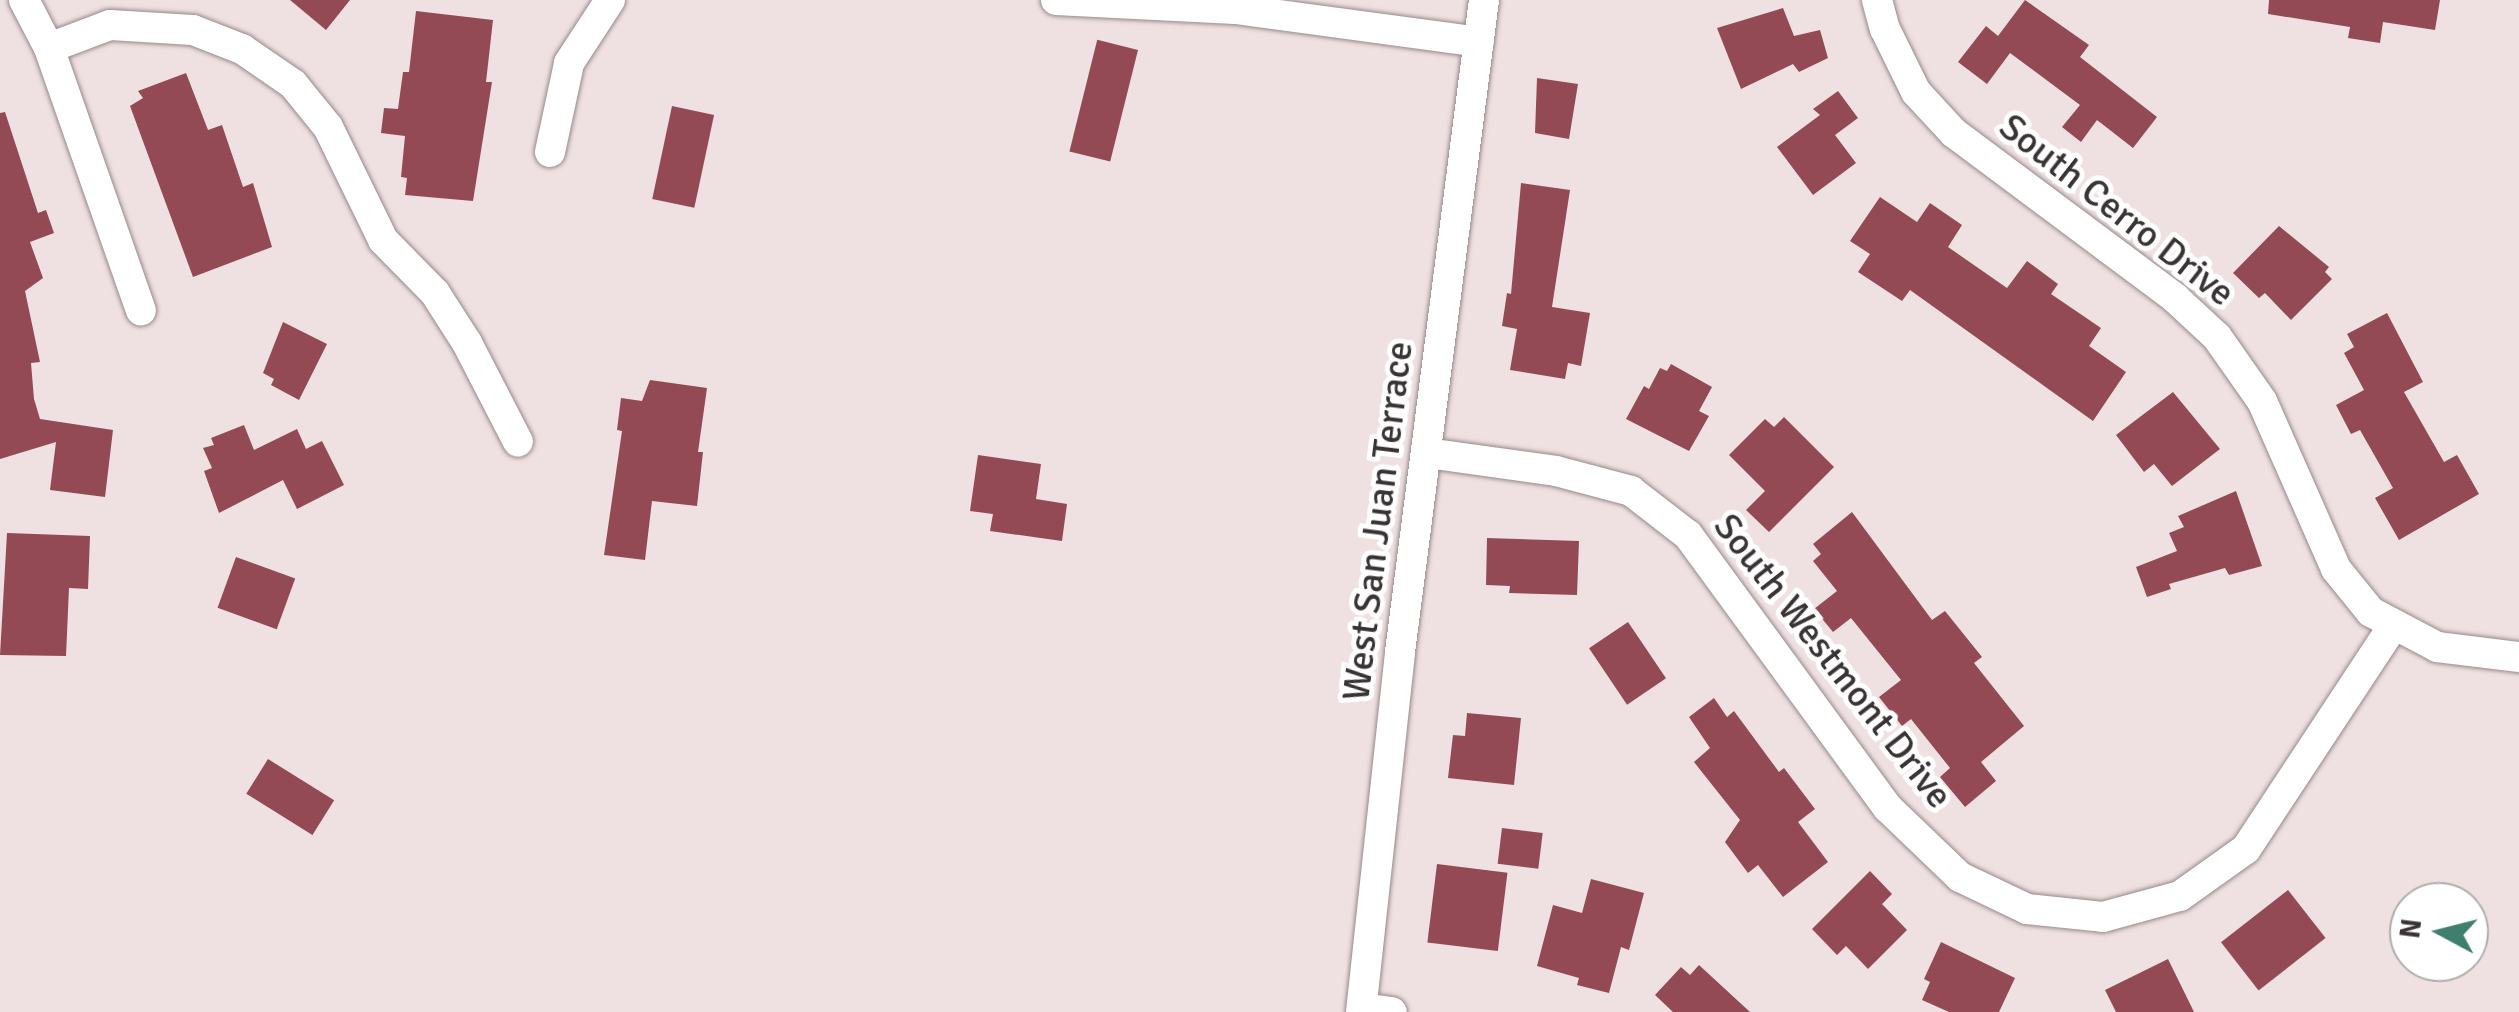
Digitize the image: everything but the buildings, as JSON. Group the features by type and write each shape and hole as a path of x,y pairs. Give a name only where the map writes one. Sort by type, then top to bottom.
{"street":[{"path":"24,0 49,48 141,310"},
{"path":"550,152 569,63 610,0"},
{"path":"1056,0 1235,9 1479,42"},
{"name":"West San Juan Terrace","path":"1361,1010 1484,0"},
{"name":"South Cerro Drive","path":"1877,0 1885,29 1916,92 1954,134 2175,298 2217,338 2262,401 2336,569 2372,612 2438,647 2519,657"},
{"path":"49,48 110,26 193,30 242,49 293,84 328,127 383,240 434,292 467,343 518,442"},
{"name":"South Westmont Drive","path":"1427,453 1556,471 1631,491 1688,535 1888,808 1960,877 2027,910 2103,918 2180,896 2246,849 2393,626"},
{"path":"1361,1010 1392,1012"}]}
